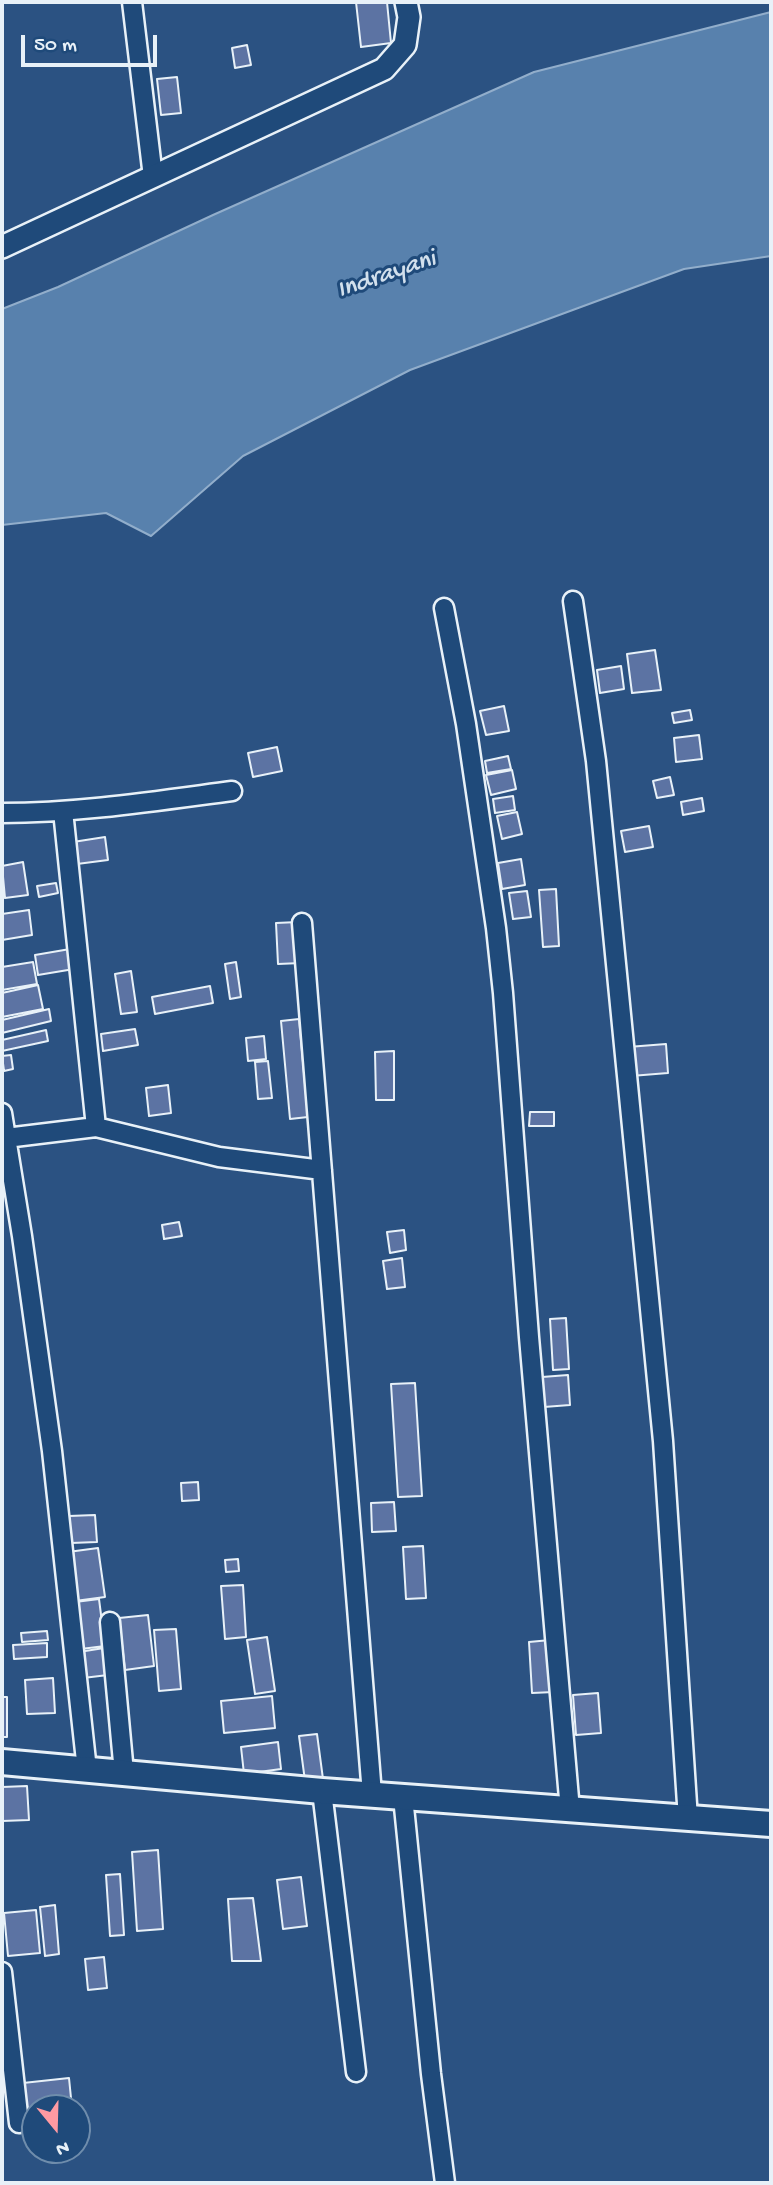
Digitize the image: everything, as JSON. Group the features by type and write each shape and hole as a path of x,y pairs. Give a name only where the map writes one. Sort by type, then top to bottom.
{"main road":[{"path":"2,1762 322,1791 771,1824"}],"street":[{"path":"132,2 153,177"},
{"path":"2,247 384,69 405,45 409,17 406,2"},
{"path":"573,601 596,761 663,1441 688,1819"},
{"path":"444,608 482,822 500,967 528,1336 570,1810"},
{"path":"2,813 121,806 232,791"},
{"path":"63,811 96,1127"},
{"path":"302,923 372,1794"},
{"path":"2,1113 52,1451 87,1770"},
{"path":"6,1138 96,1127 219,1157 322,1170"},
{"path":"110,1622 124,1773"},
{"path":"322,1791 356,2072"},
{"path":"403,1797 431,2074 445,2183"},
{"path":"2,1972 19,2123"}],"water":[{"name":"Indrayani","path":"771,12 771,256 684,269 410,370 243,456 151,536 106,513 2,525 2,309 58,287 534,72"}],"building":[{"path":"356,2 387,2 391,43 361,47"},
{"path":"247,45 251,65 235,68 232,48"},
{"path":"177,77 181,113 161,115 157,79"},
{"path":"655,650 661,690 632,693 627,654"},
{"path":"621,666 624,689 600,693 597,670"},
{"path":"504,706 509,731 486,735 480,711"},
{"path":"690,710 692,720 674,723 672,713"},
{"path":"699,735 702,759 676,762 674,738"},
{"path":"277,747 282,771 253,777 248,753"},
{"path":"508,756 511,769 487,773 485,761"},
{"path":"512,770 516,789 491,795 486,775"},
{"path":"670,777 674,795 657,798 653,781"},
{"path":"513,796 515,810 495,813 493,799"},
{"path":"702,798 704,811 683,815 681,802"},
{"path":"517,812 522,834 502,839 497,816"},
{"path":"649,826 653,847 625,852 621,831"},
{"path":"105,837 108,860 77,864 73,842"},
{"path":"521,859 525,885 502,889 498,863"},
{"path":"23,862 28,895 5,898 2,866"},
{"path":"56,883 58,893 39,897 37,886"},
{"path":"556,889 559,946 543,947 539,890"},
{"path":"527,891 531,917 513,919 509,893"},
{"path":"29,910 32,935 2,940 2,914"},
{"path":"298,922 301,963 278,964 276,923"},
{"path":"70,949 74,969 38,975 35,955"},
{"path":"33,962 37,984 2,990 2,967"},
{"path":"236,962 241,997 230,999 225,964"},
{"path":"131,971 137,1012 121,1014 115,974"},
{"path":"38,985 43,1009 2,1017 2,993"},
{"path":"210,986 213,1003 155,1014 152,997"},
{"path":"49,1009 51,1021 2,1033 2,1020"},
{"path":"299,1019 308,1117 290,1119 281,1021"},
{"path":"135,1029 138,1045 103,1051 101,1034"},
{"path":"46,1030 48,1041 2,1051 2,1040"},
{"path":"264,1036 266,1059 248,1061 246,1038"},
{"path":"666,1044 668,1073 631,1076 628,1047"},
{"path":"394,1051 394,1100 376,1100 375,1052"},
{"path":"11,1055 13,1069 4,1071 2,1056"},
{"path":"268,1061 272,1098 258,1099 255,1062"},
{"path":"168,1085 171,1113 149,1116 146,1088"},
{"path":"530,1112 554,1112 554,1126 529,1126"},
{"path":"179,1222 182,1236 164,1239 162,1225"},
{"path":"404,1230 406,1250 390,1253 387,1232"},
{"path":"402,1258 405,1287 387,1289 383,1261"},
{"path":"566,1318 569,1369 553,1370 550,1319"},
{"path":"568,1375 570,1405 544,1407 542,1377"},
{"path":"415,1383 422,1496 398,1497 391,1384"},
{"path":"198,1482 199,1500 182,1501 181,1483"},
{"path":"394,1502 396,1531 372,1532 371,1503"},
{"path":"95,1515 97,1542 71,1543 69,1516"},
{"path":"423,1546 426,1598 406,1599 403,1547"},
{"path":"98,1548 105,1597 75,1601 68,1552"},
{"path":"238,1559 239,1571 226,1572 225,1560"},
{"path":"243,1585 246,1637 225,1639 221,1586"},
{"path":"99,1599 105,1646 81,1649 75,1602"},
{"path":"148,1615 154,1666 125,1670 119,1618"},
{"path":"176,1629 181,1689 159,1691 154,1630"},
{"path":"47,1631 48,1640 22,1642 21,1633"},
{"path":"267,1637 275,1691 255,1694 247,1640"},
{"path":"550,1640 554,1692 532,1693 529,1642"},
{"path":"47,1643 47,1657 14,1659 13,1645"},
{"path":"104,1648 108,1675 83,1678 79,1652"},
{"path":"53,1678 55,1713 27,1714 25,1680"},
{"path":"598,1693 601,1733 576,1735 573,1695"},
{"path":"272,1696 275,1728 224,1733 221,1701"},
{"path":"2,1697 7,1697 7,1737 2,1737"},
{"path":"317,1734 323,1779 305,1781 299,1736"},
{"path":"278,1742 281,1769 244,1774 241,1747"},
{"path":"27,1786 29,1820 2,1821 2,1787"},
{"path":"158,1850 163,1929 137,1931 132,1852"},
{"path":"120,1874 124,1935 110,1936 106,1875"},
{"path":"301,1877 307,1926 283,1929 277,1880"},
{"path":"253,1898 261,1961 232,1961 228,1899"},
{"path":"55,1905 59,1954 45,1956 40,1907"},
{"path":"36,1910 40,1953 8,1956 4,1913"},
{"path":"104,1957 107,1988 88,1990 85,1959"},
{"path":"69,2078 71,2094 24,2094 23,2083"}]}
